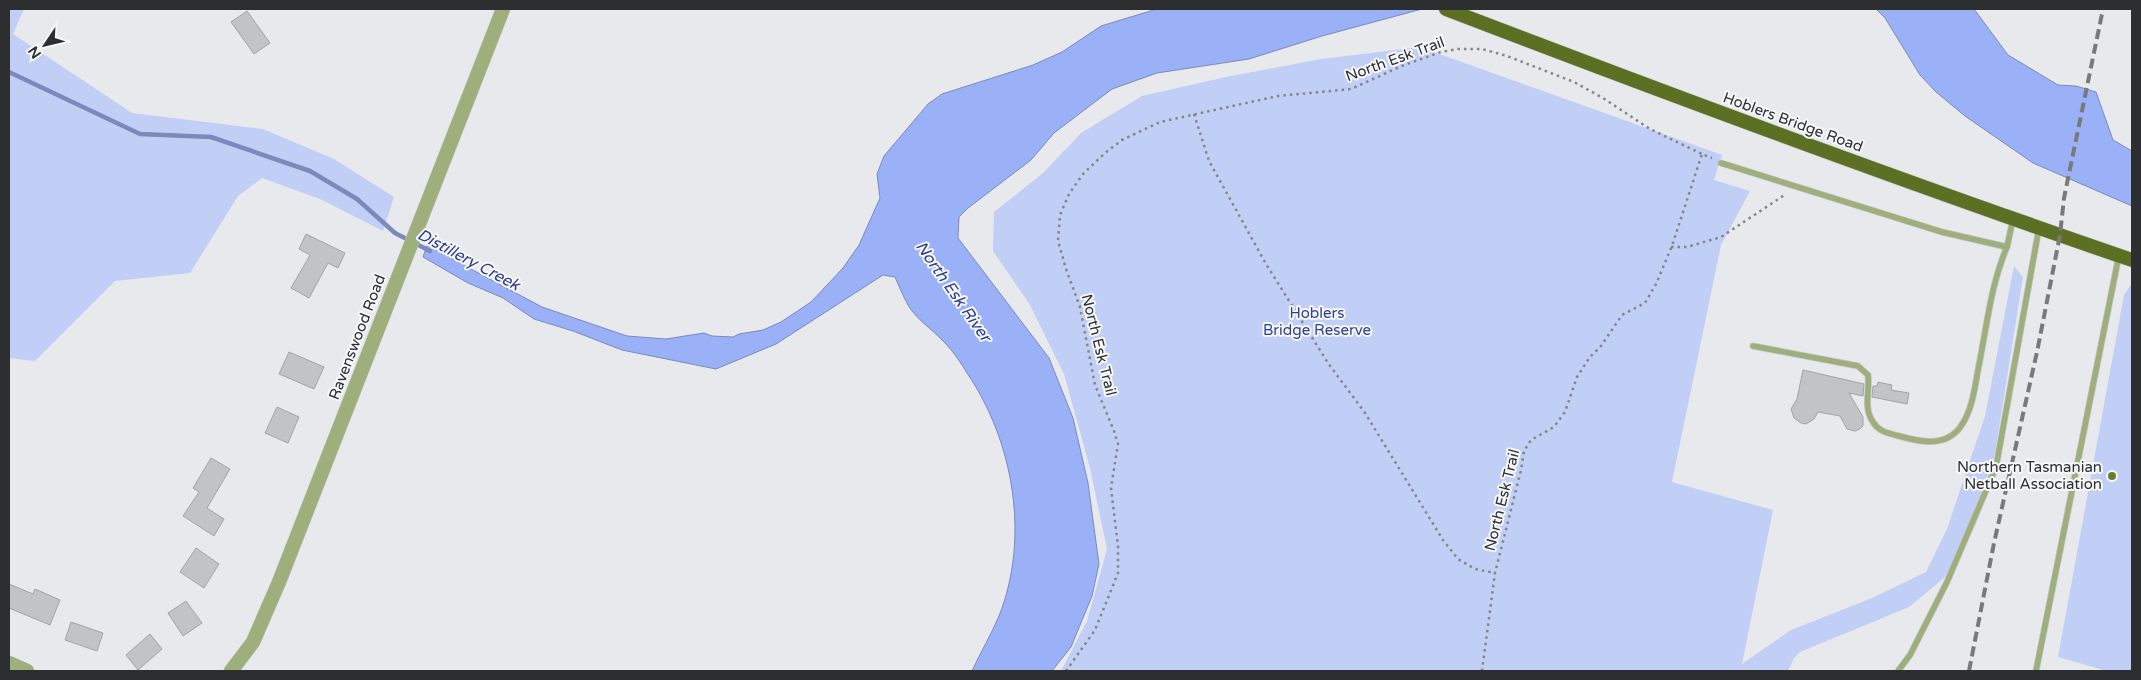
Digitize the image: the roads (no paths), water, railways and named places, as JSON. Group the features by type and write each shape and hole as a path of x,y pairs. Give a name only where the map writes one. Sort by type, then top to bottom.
{"highway":[{"name":"Hoblers Bridge Road","path":"1446,9 1676,97 2013,219 2126,257"}],"street":[{"name":"Ravenswood Road","path":"230,671 253,642 263,620 503,9"},
{"path":"9,664 27,671"}],"lane":[{"path":"1721,163 1942,232 2007,247"},
{"path":"1753,346 1858,366 1868,375 1867,409 1872,421 1879,430 1922,442 1938,442 1951,436 1961,427 1974,393 1997,271 2007,247 2013,219"},
{"path":"1898,671 1910,654 1946,582 1996,467 2040,228"},
{"path":"2036,671 2126,257"}],"water":[{"name":"North Esk River","path":"1157,9 1422,9 1322,36 1249,59 1157,73 1112,89 1054,133 1031,160 959,217 958,238 1049,358 1073,418 1088,483 1099,564 1092,596 1071,647 1052,671 972,671 999,616 1008,586 1014,555 1015,523 1012,491 1006,460 996,429 983,400 962,365 940,338 911,310 895,277 883,275 776,344 716,369 622,350 573,331 534,319 503,298 468,283 423,257 428,243 454,260 542,307 627,336 666,339 704,333 712,336 733,337 739,334 763,330 781,322 811,302 843,268 859,245 880,198 877,174 884,156 928,104 942,94 1033,65 1062,52 1101,26"},
{"path":"1876,9 1974,9 2008,55 2058,85 2076,86 2096,92 2113,140 2132,151 2132,206 2033,163 1965,116 1936,92 1920,75 1885,18"}],"waterway":[{"name":"Distillery Creek","path":"9,72 140,134 211,137 310,171 357,199 395,233 430,251"}],"railway":[{"path":"1969,671 1994,543 2037,352 2060,235 2064,198 2103,9"}],"place":[{"name":"Northern Tasmanian Netball Association","path":"2112,476"}],"park label":[{"name":"Hoblers Bridge Reserve","path":"1317,322"}]}
